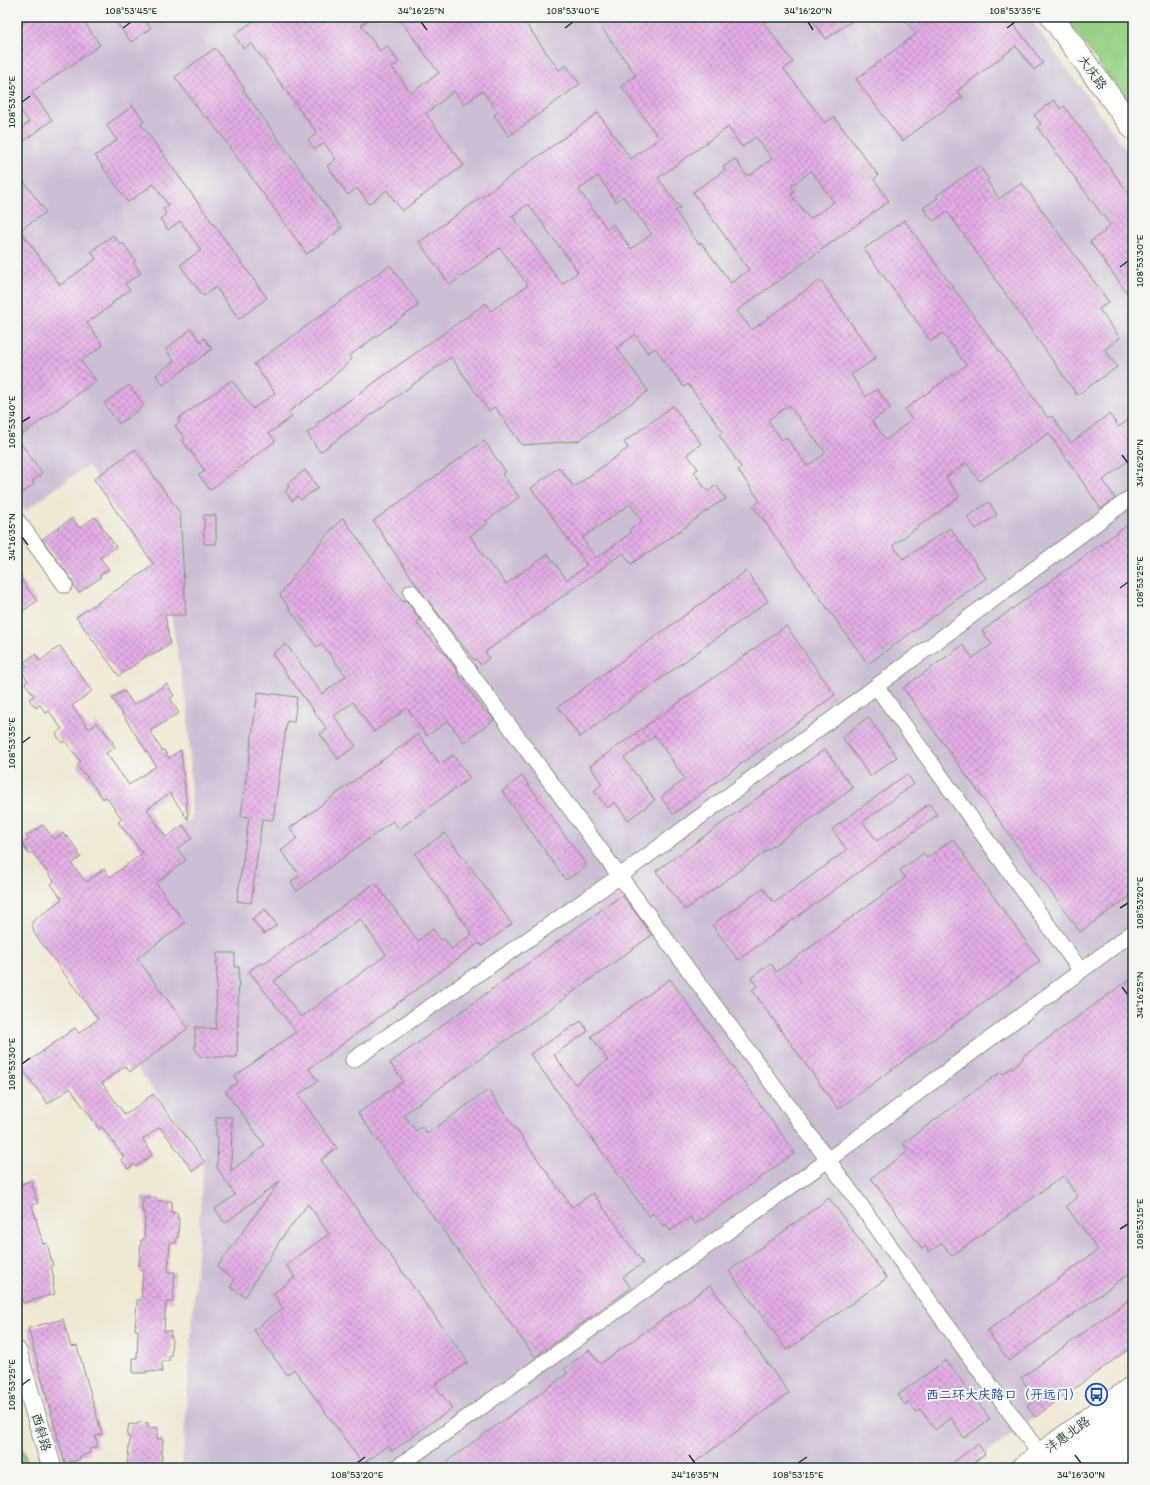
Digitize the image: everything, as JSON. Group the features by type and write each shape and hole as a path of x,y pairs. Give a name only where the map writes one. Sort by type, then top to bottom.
{"main road":[{"name":"大庆路","path":"1052,17 1133,128"},
{"name":"沣惠北路","path":"1021,1468 1045,1461 1133,1386"},
{"path":"1045,1461 1133,1407"},
{"path":"1083,1468 1133,1432"},
{"path":"1107,1468 1133,1449"}],"street":[{"path":"353,1060 620,876 1133,496"},
{"path":"17,520 65,585"},
{"path":"411,592 828,1160 1045,1461"},
{"path":"876,686 1081,971"},
{"path":"396,1468 828,1160 1133,932"},
{"name":"西斜路","path":"17,1351 52,1468"}],"shaded area":[{"path":"26,17 1029,17 1133,159 1133,1341 967,1468 182,1468 204,1156 33,932 192,818 188,712 165,582 88,465 25,511 17,499 17,24"}],"green space":[{"path":"1065,17 1133,17 1133,109"},
{"path":"17,1435 30,1468 17,1468"}],"building":[{"path":"32,17 81,17 100,45 32,92 52,120 17,146 17,132 29,122 17,106 17,28"},
{"path":"112,17 143,17 151,28 131,42"},
{"path":"259,17 372,17 361,25 380,51 387,46 399,62 392,67 411,93 439,73 398,17 521,17 559,70 566,65 580,84 509,136 494,115 498,112 482,91 464,104 454,91 426,114 464,165 402,211 387,190 369,204 357,188 348,195 327,166 336,159 324,143 315,149 308,140 317,133 251,43 244,49 234,35"},
{"path":"594,17 760,17 793,62 784,69 825,123 834,117 878,175 874,179 889,201 737,311 752,330 820,280 876,358 851,375 866,397 877,389 891,408 872,421 886,440 912,419 905,409 966,365 943,333 931,341 864,249 904,220 1048,418 1052,416 1071,443 1109,414 1119,427 1133,416 1133,457 1103,480 1115,498 1101,509 1049,433 980,481 966,463 946,477 959,497 893,545 903,559 950,528 986,578 868,664 753,506 760,501 738,470 741,467 719,435 723,432 688,384 684,387 655,348 648,353 635,335 617,348 648,391 578,441 522,445 495,407 489,411 451,357 320,452 307,433 318,426 316,424 486,303 491,311 528,285 500,248 450,285 419,242 598,113 631,159 659,138 621,86 636,75","holes":["728,127 742,147 756,137 772,159 749,176 748,174 746,175 735,159 723,167 725,170 693,192 749,270 731,283 701,242 699,244 675,211 680,208 658,178","811,171 834,202 810,219 791,195 795,192 791,186","598,176 616,202 623,196 652,234 631,249 613,224 607,229 579,190","528,204 578,272 562,284 512,216","789,405 826,453 807,466 786,437 782,440 768,420"]},
{"path":"810,17 857,17 826,39"},
{"path":"902,17 1008,17 1043,63 1034,70 1016,46 957,91 962,97 902,141 856,79 916,34"},
{"path":"215,48 245,89 243,90 342,228 307,254 207,116 205,118 175,77"},
{"path":"1054,100 1060,109 1064,106 1133,199 1133,301 1090,242 1105,231 1104,230 1110,225 1037,127 1041,124 1034,115"},
{"path":"133,106 144,121 141,124 267,298 239,319 216,287 203,296 180,265 201,250 180,221 168,230 160,219 166,214 163,209 169,206 154,184 128,202 95,156 117,140 106,125"},
{"path":"979,166 989,179 987,181 999,199 1022,183 1109,302 1099,309 1120,338 1105,349 1117,367 1077,395 947,211 933,221 923,208 938,198 936,196"},
{"path":"17,172 46,212 20,230 60,285 96,259 91,251 113,235 121,245 123,243 136,261 133,262 141,273 125,284 130,290 87,323 103,345 81,361 96,381 17,438"},
{"path":"390,265 419,305 349,356 352,359 320,389 288,412 292,417 269,433 275,441 210,490 199,475 205,471 182,440 185,438 175,426 180,422 178,419 232,380 253,409 275,393 254,364"},
{"path":"191,329 200,341 204,338 212,349 163,385 156,375 174,361 166,349"},
{"path":"129,385 144,406 119,424 104,403"},
{"path":"673,406 701,444 687,454 698,469 694,472 708,492 716,485 726,499 715,505 649,553 648,552 631,564 623,553 485,652 489,658 481,665 476,659 474,660 420,590 373,521 484,441 506,472 502,474 519,497 486,521 488,523 470,536 493,569 494,568 506,584 548,554 567,580 587,565 531,488 559,467 574,487 628,448 624,442","holes":["630,504 642,521 629,530 631,533 596,558 582,538"]},
{"path":"17,438 42,473 32,481 34,484 17,497"},
{"path":"135,449 180,513 186,615 165,615 170,644 149,657 148,655 119,676 76,617 154,565 94,479"},
{"path":"305,470 318,488 301,500 298,496 292,501 285,491 289,487 287,484"},
{"path":"989,502 997,515 976,529 967,517"},
{"path":"204,515 216,515 216,544 204,544"},
{"path":"95,517 116,547 100,558 109,569 100,575 101,577 79,593 72,580 42,539 72,518 79,528"},
{"path":"343,518 403,602 406,600 420,620 416,623 446,655 485,712 487,711 494,720 464,742 448,721 427,736 407,708 374,732 353,702 334,716 356,746 338,759 320,734 327,729 272,654 286,644 322,694 346,676 321,643 317,647 280,595 331,530"},
{"path":"1133,521 1133,894 1080,932 903,688 963,645 973,658 992,644 982,631"},
{"path":"746,571 768,601 580,737 558,707"},
{"path":"17,574 37,601 17,615"},
{"path":"786,626 835,695 673,814 661,797 685,779 655,736 624,758 655,800 628,820 615,802 607,808 594,791 602,784 590,766"},
{"path":"60,646 92,691 72,706 89,729 97,723 113,742 112,743 115,747 106,753 129,785 156,766 112,698 124,691 134,705 167,684 174,696 170,698 179,713 150,731 162,751 164,750 169,758 181,750 188,820 170,793 147,809 166,837 183,825 192,838 177,849 186,860 156,883 185,923 137,958 188,1028 130,1072 125,1066 102,1083 125,1115 153,1094 205,1162 193,1171 160,1127 143,1139 152,1155 136,1167 134,1164 128,1169 121,1159 124,1157 102,1127 99,1129 70,1088 48,1104 21,1067 75,1028 79,1033 98,1019 34,933 32,922 62,899 51,884 54,881 32,852 29,854 22,844 29,839 26,836 43,825 54,839 63,833 66,837 67,836 81,857 72,864 86,882 104,869 110,877 143,853 118,822 122,819 106,797 103,799 77,766 81,762 65,741 62,743 56,734 62,729 49,711 46,713 40,705 36,708 29,699 34,696 25,683 28,681 21,670 27,665 24,662 35,654 40,661"},
{"path":"258,692 297,697 294,722 287,721 273,820 262,819 251,903 237,901 249,817 241,816"},
{"path":"868,717 897,757 870,776 842,737"},
{"path":"418,734 440,764 453,755 470,778 399,829 393,821 297,891 291,882 300,875 281,851 297,838 290,828"},
{"path":"825,749 853,788 685,910 656,871"},
{"path":"907,774 914,784 863,822 877,841 929,804 937,815 738,960 712,925 763,888 774,903 847,850 832,829"},
{"path":"522,776 587,866 566,880 502,791"},
{"path":"445,833 512,924 482,946 479,943 309,1069 318,1081 298,1095 337,1148 321,1160 468,1362 435,1385 452,1408 392,1451 388,1445 363,1464 294,1369 287,1375 254,1330 283,1308 273,1294 295,1277 286,1265 329,1234 308,1204 281,1239 245,1297 230,1287 235,1280 217,1267 280,1181 225,1223 215,1209 235,1195 217,1168 218,1136 216,1136 216,1117 232,1117 231,1171 265,1145 225,1091 238,1082 234,1077 296,1032 249,971 260,963 262,965 375,883 418,941 433,929 441,940 444,938 451,949 472,934 415,854","holes":["360,919 386,955 301,1017 274,981"]},
{"path":"953,839 1040,961 838,1109 752,990 757,986 751,978 771,963 776,972 906,878 900,870 924,853 927,858"},
{"path":"622,895 652,935 404,1114 416,1131 422,1127 427,1134 488,1090 572,1207 593,1193 643,1263 623,1277 631,1288 535,1357 358,1113 403,1081 390,1063"},
{"path":"265,909 277,925 264,934 252,919"},
{"path":"217,953 235,953 235,967 239,967 237,1057 201,1057 195,1049 195,1027 216,1029"},
{"path":"1133,977 1133,1271 1009,1361 987,1331 1098,1250 1066,1206 1078,1197 1063,1176 952,1256 942,1243 929,1252 925,1246 922,1249 871,1178 908,1151 903,1143 1001,1072 1003,1074 1023,1059 1022,1057"},
{"path":"670,979 795,1153 695,1224 690,1217 670,1231 665,1224 663,1226 653,1213 649,1216 530,1054 581,1021 588,1031 554,1055 575,1084 608,1060 591,1036"},
{"path":"31,1181 38,1203 32,1205 43,1244 47,1243 53,1266 51,1266 55,1294 23,1303 17,1283 17,1185"},
{"path":"143,1197 157,1198 157,1201 172,1201 171,1212 178,1213 177,1218 179,1218 178,1238 176,1238 176,1243 170,1243 168,1272 175,1272 173,1302 166,1302 164,1331 171,1331 171,1356 169,1356 169,1361 162,1361 162,1372 146,1371 146,1373 133,1373 133,1358 137,1358 138,1330 135,1330 137,1300 141,1300 143,1271 139,1270 141,1240 144,1240 145,1212 142,1212"},
{"path":"829,1198 887,1278 787,1350 729,1271"},
{"path":"710,1285 789,1393 687,1468 438,1468 568,1373 564,1369 589,1350 600,1364"},
{"path":"1133,1297 1133,1346 1035,1417 1027,1406 1037,1400 1021,1378"},
{"path":"63,1319 71,1347 77,1346 102,1434 95,1436 98,1446 89,1449 90,1453 80,1456 80,1459 65,1464 28,1328"},
{"path":"946,1360 990,1419 964,1438 951,1418 935,1430 920,1409 916,1412 909,1402 905,1405 898,1395"},
{"path":"138,1422 148,1423 148,1427 158,1428 157,1439 163,1439 161,1468 127,1468 130,1437 127,1437 129,1424 138,1425"},
{"path":"978,1444 985,1454 966,1468 945,1468"}],"place":[{"name":"西二环大庆路口（开远门）","path":"1097,1394"}]}
